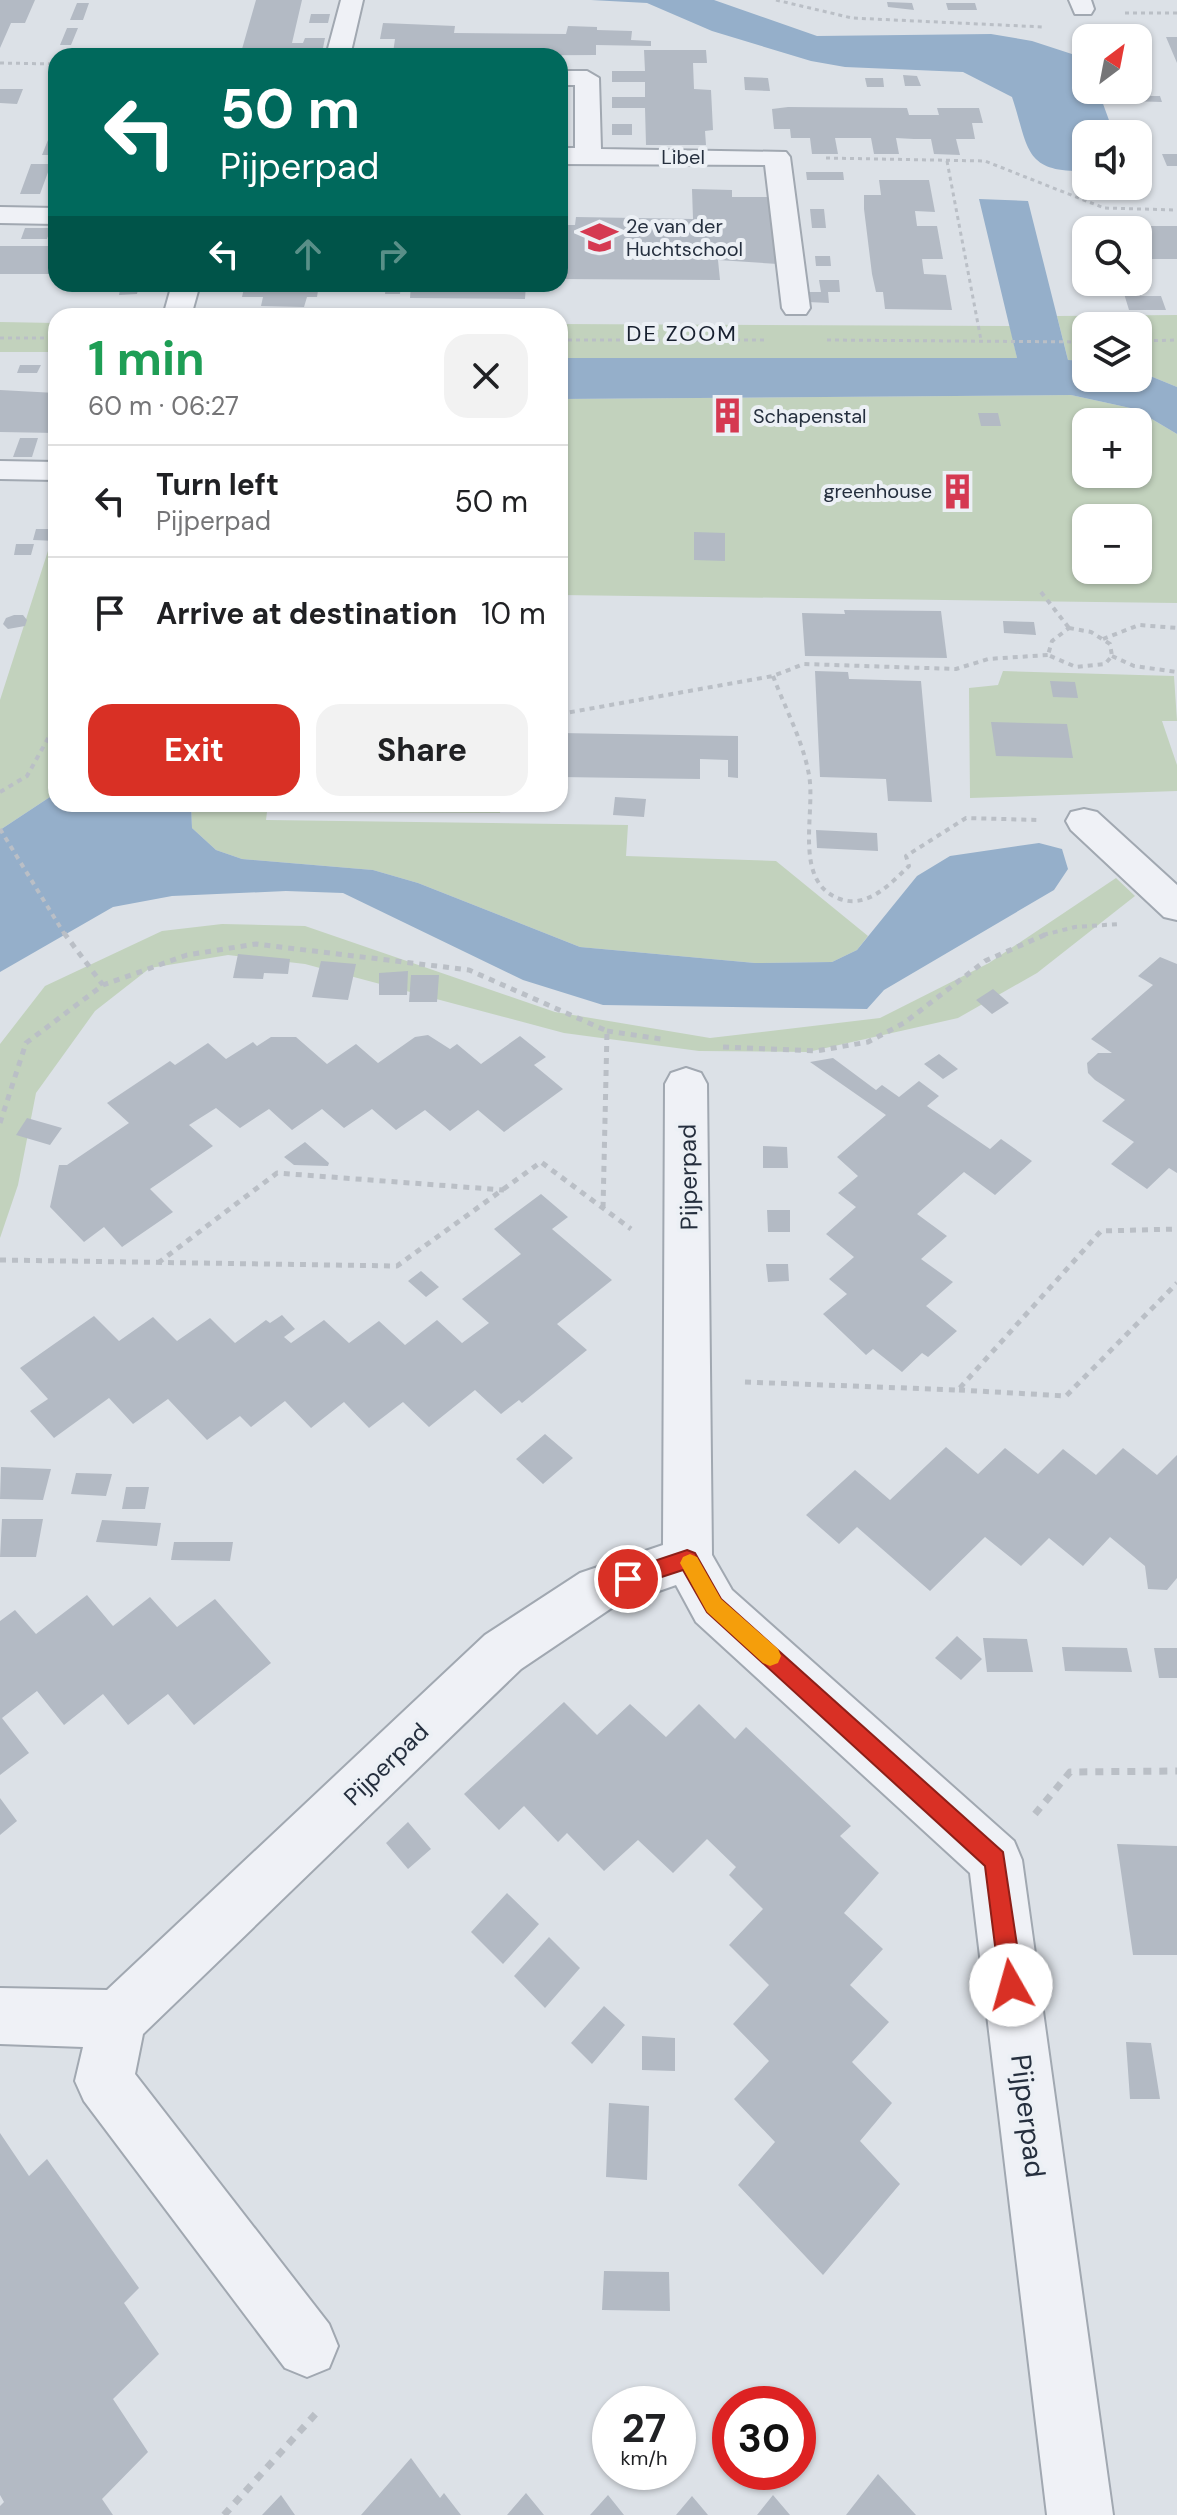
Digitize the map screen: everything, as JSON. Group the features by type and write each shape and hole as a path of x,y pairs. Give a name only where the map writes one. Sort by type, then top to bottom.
{"street":[{"path":"340,48 352,0"},
{"path":"568,78 587,78 588,157"},
{"name":"Libel","path":"568,156 777,157"},
{"path":"777,157 796,308"},
{"path":"0,215 48,216"},
{"path":"0,470 48,471"},
{"path":"1084,821 1173,904"},
{"name":"Pijperpad","path":"118,2019 503,1652 598,1589 687,1559 689,1269 686,1084"},
{"path":"687,1559 714,1606 995,1860"},
{"name":"Pijperpad","path":"995,1860 1080,2515"},
{"path":"0,2016 118,2019 104,2081 307,2346"}],"path":[{"path":"776,0 852,18 1058,28 1083,11 1177,13"},
{"path":"0,63 48,64"},
{"path":"777,157 985,161 1104,208 1177,210"},
{"path":"947,161 981,340"},
{"path":"0,338 48,338"},
{"path":"1152,341 1177,340"},
{"path":"1009,341 1072,343"},
{"path":"1041,592 1069,628"},
{"path":"1103,639 1135,625 1157,622 1177,628"},
{"path":"1048,655 1052,641 1069,628 1086,628 1110,644 1112,656"},
{"path":"568,713 773,676 804,664 956,669 988,659 1048,655 1076,667 1105,664 1112,656"},
{"path":"1112,656 1134,666 1177,672"},
{"path":"773,676 810,776 811,863 823,890 833,898 853,903 868,900 909,866 906,856 966,818 1084,821"},
{"path":"0,792 27,776 48,738"},
{"path":"0,829 78,955 103,985"},
{"path":"721,1047 794,1050 844,1048 866,1042 919,1016 972,969 1013,946 1079,927 1116,925 1173,904"},
{"path":"0,1123 26,1043 103,985 187,955 256,944 469,970 607,1031 664,1040"},
{"path":"603,1209 607,1031"},
{"path":"0,1260 397,1266 541,1162 689,1269"},
{"path":"157,1263 277,1173 504,1190"},
{"path":"958,1390 1101,1231 1177,1229"},
{"path":"688,1380 1066,1396 1177,1283"},
{"path":"995,1860 1070,1772 1177,1771"},
{"path":"224,2515 340,2387 307,2346"}],"green space":[{"path":"1152,315 1177,315 1177,387 1152,377"},
{"path":"1057,316 1072,316 1072,360 1068,360"},
{"path":"0,322 48,323 48,352 0,352"},
{"path":"568,324 1010,326 1017,358 568,358"},
{"path":"1071,395 1130,408 1072,408 1072,488 1152,488 1152,419 1177,434 1177,603 568,595 568,399"},
{"path":"48,551 48,798 0,830 0,700"},
{"path":"1003,671 1174,676 1177,721 1162,721 1177,765 1177,791 970,798 969,688 998,685"},
{"path":"191,812 267,812 266,820 628,825 626,856 776,861 868,936 857,950 832,962 755,963 580,947 418,883 373,870 242,859 216,850 192,828"},
{"path":"278,812 500,812 500,813"},
{"path":"1116,878 1135,896 1037,973 958,1018 808,1052 699,1051 564,1033 305,964 228,955 150,968 95,1011 36,1093 18,1185 0,1238 0,1044 45,986 162,931 222,924 305,926 555,1012 710,1038 880,1018 989,963"}],"water":[{"path":"591,0 714,0 817,36 991,34 1032,41 1072,54 1072,104 1103,104 1109,120 1072,120 1072,170 1050,167 1039,162 1026,143 1012,97 963,72 845,67 811,61 712,31 647,3"},
{"path":"979,199 1028,201 1068,360 1072,360 1072,392 1152,392 1152,377 1177,387 1177,434 1152,419 1152,408 1130,408 1071,395 568,399 568,358 1017,358"},
{"path":"48,798 48,812 191,812 192,828 216,850 242,859 373,870 418,883 580,947 755,963 832,962 857,950 917,876 950,856 1039,843 1062,849 1068,869 1054,890 884,990 867,1009 603,1005 523,980 343,893 286,891 172,896 113,907 0,972 0,830"}],"building":[{"path":"0,0 35,0 25,23 11,23 0,48"},
{"path":"256,0 302,0 292,43 303,43 305,38 325,38 323,48 242,48"},
{"path":"887,2 912,3 914,10 888,7"},
{"path":"77,3 89,3 83,20 70,20"},
{"path":"946,3 975,3 977,10 948,10"},
{"path":"311,14 330,14 328,23 309,23"},
{"path":"383,23 455,26 454,33 566,34 568,26 632,31 631,40 651,41 651,46 596,45 596,55 568,55 568,48 394,48 395,39 380,39"},
{"path":"67,28 78,28 71,45 60,45"},
{"path":"1166,37 1177,37 1177,63"},
{"path":"644,50 706,50 707,63 693,63 694,89 711,90 713,130 705,131 706,145 646,145 645,108 612,108 612,97 645,97 645,82 612,82 612,71 645,71"},
{"path":"903,75 917,76 921,86 905,86"},
{"path":"744,77 768,78 770,91 745,90"},
{"path":"865,78 883,78 884,87 867,87"},
{"path":"0,89 23,89 17,104 0,103"},
{"path":"1152,96 1160,96 1162,102 1152,102"},
{"path":"907,108 909,115 939,115 937,108 979,108 983,123 972,123 975,139 956,139 960,155 934,154 931,139 896,138 899,154 874,154 871,138 835,138 838,154 812,154 810,138 791,138 790,129 774,129 772,109"},
{"path":"612,124 632,124 632,135 612,135"},
{"path":"48,140 48,155 42,155"},
{"path":"1162,154 1177,154 1177,166 1167,166"},
{"path":"31,164 48,164 40,194 20,194"},
{"path":"806,172 843,172 844,180 807,180"},
{"path":"879,180 929,180 935,212 915,211 917,226 937,226 943,259 922,259 924,274 946,275 952,310 885,309 883,292 876,292 872,274 864,209 864,195 881,195"},
{"path":"692,189 732,190 732,197 772,197 778,264 718,260 720,280 568,279 568,225 575,225 576,217 693,219"},
{"path":"810,209 824,209 826,228 812,228"},
{"path":"1152,226 1177,226 1177,259 1152,259"},
{"path":"25,228 48,228 47,239 21,239"},
{"path":"0,246 48,246 48,274 0,274"},
{"path":"815,256 830,256 831,266 816,266"},
{"path":"819,280 839,280 840,292 828,292 829,303 808,302 807,292 821,292"},
{"path":"120,292 137,292 137,294 119,295"},
{"path":"243,292 318,292 317,297 307,297 304,307 261,306 263,297 242,297"},
{"path":"410,292 525,292 525,299 410,298"},
{"path":"1125,296 1161,296 1166,310 1129,310"},
{"path":"20,365 41,365 37,373 17,373"},
{"path":"0,390 48,393 48,433 0,432"},
{"name":"Schapenstal","path":"718,408 735,408 737,423 719,424"},
{"path":"978,413 998,413 1001,426 981,426"},
{"path":"20,438 38,438 32,457 13,457"},
{"name":"greenhouse","path":"951,485 964,486 965,497 952,497"},
{"path":"36,529 48,529 48,541 33,540"},
{"path":"694,532 725,533 725,561 694,560"},
{"path":"16,544 34,544 31,555 14,555"},
{"path":"844,610 941,611 947,658 805,656 802,613 845,614"},
{"path":"23,615 27,620 25,626 8,629 3,624 6,618"},
{"path":"1003,621 1034,622 1036,635 1004,633"},
{"path":"815,671 848,672 849,679 921,681 932,802 888,801 886,779 820,777"},
{"path":"1050,681 1075,682 1078,698 1053,697"},
{"path":"991,722 1067,724 1073,758 996,756"},
{"path":"568,733 738,736 738,778 728,777 728,760 700,759 700,779 568,777"},
{"path":"615,797 646,799 644,817 613,815"},
{"path":"816,830 877,833 878,851 817,848"},
{"path":"238,954 290,959 288,974 264,973 263,979 233,978"},
{"path":"1160,957 1177,964 1177,1173 1169,1168 1147,1189 1111,1164 1134,1142 1102,1121 1125,1100 1095,1080 1088,1073 1087,1063 1098,1053 1112,1053 1091,1039 1153,985 1138,976"},
{"path":"321,961 356,964 348,1000 312,997"},
{"path":"408,971 407,995 379,995 379,973"},
{"path":"411,975 439,975 437,1002 409,1002"},
{"path":"993,989 1009,1003 992,1014 976,1000"},
{"path":"428,1035 450,1049 457,1044 481,1064 520,1036 546,1057 534,1065 563,1089 504,1132 478,1110 450,1131 425,1110 396,1130 372,1109 344,1128 322,1109 292,1130 269,1109 240,1128 216,1108 189,1125 213,1146 150,1189 173,1212 122,1247 104,1227 84,1242 50,1207 59,1165 67,1165 129,1123 107,1103 170,1061 175,1065 208,1043 226,1059 253,1042 257,1046 271,1037 296,1037 327,1064 356,1044 378,1063 415,1037"},
{"path":"939,1054 958,1069 943,1079 924,1064"},
{"path":"833,1058 876,1090 882,1085 899,1097 919,1081 939,1096 927,1106 990,1149 1001,1139 1032,1161 995,1195 964,1172 917,1214 947,1236 921,1259 953,1282 926,1306 957,1331 928,1357 922,1353 902,1372 873,1349 866,1355 823,1314 847,1294 829,1279 854,1257 826,1234 856,1207 838,1193 858,1176 837,1157 886,1115 810,1062"},
{"path":"27,1118 62,1128 50,1145 16,1135"},
{"path":"305,1142 329,1163 328,1166 294,1165 284,1157"},
{"path":"763,1146 787,1147 788,1168 763,1168"},
{"path":"541,1194 568,1217 552,1229 612,1280 557,1324 587,1350 522,1403 519,1400 501,1414 475,1390 429,1427 403,1402 369,1428 344,1402 311,1428 285,1401 251,1427 240,1416 207,1440 168,1399 133,1424 109,1398 54,1438 30,1411 48,1399 20,1368 94,1316 119,1341 153,1317 177,1341 210,1318 235,1343 266,1320 270,1323 282,1315 295,1329 284,1337 291,1343 324,1320 349,1343 379,1321 405,1345 437,1320 462,1343 489,1323 462,1299 521,1254 494,1229"},
{"path":"767,1210 790,1210 790,1232 768,1232"},
{"path":"766,1264 788,1264 789,1281 768,1282"},
{"path":"421,1271 439,1287 426,1297 408,1281"},
{"path":"545,1434 573,1458 543,1484 516,1459"},
{"path":"946,1447 978,1474 1005,1448 1038,1474 1063,1449 1096,1475 1123,1448 1157,1475 1177,1455 1177,1578 1167,1590 1148,1589 1145,1566 1110,1537 1083,1566 1049,1538 1021,1566 985,1537 930,1591 857,1527 839,1544 806,1515 855,1470 890,1500"},
{"path":"1,1467 51,1469 43,1500 0,1499"},
{"path":"76,1473 112,1474 106,1496 71,1494"},
{"path":"126,1487 149,1487 145,1509 122,1509"},
{"path":"2,1519 43,1519 36,1557 0,1557"},
{"path":"102,1520 161,1523 157,1546 96,1542"},
{"path":"174,1542 233,1542 230,1561 171,1560"},
{"path":"87,1595 113,1626 150,1597 177,1627 215,1599 271,1663 194,1725 168,1694 128,1725 103,1694 64,1725 37,1691 2,1718 29,1753 0,1775 0,1621 15,1610 36,1634"},
{"path":"957,1636 982,1659 961,1680 935,1658"},
{"path":"983,1638 1027,1639 1033,1672 987,1672"},
{"path":"1062,1647 1127,1648 1132,1672 1065,1671"},
{"path":"1154,1648 1177,1648 1177,1678 1159,1678"},
{"path":"564,1702 597,1735 630,1704 666,1737 699,1704 735,1739 746,1727 851,1826 840,1836 879,1873 844,1913 883,1949 850,1985 889,2022 852,2062 892,2103 860,2141 900,2184 823,2275 738,2185 775,2142 734,2099 769,2061 733,2024 769,1985 729,1945 763,1909 729,1875 736,1867 707,1839 673,1873 638,1840 604,1871 567,1833 558,1842 524,1806 499,1830 464,1794"},
{"path":"0,1798 17,1821 0,1835"},
{"path":"408,1822 431,1849 408,1869 386,1843"},
{"path":"1117,1844 1177,1846 1177,1955 1133,1955"},
{"path":"507,1893 539,1924 503,1964 471,1932"},
{"path":"549,1937 580,1968 545,2008 514,1976"},
{"path":"604,2006 625,2025 592,2064 571,2043"},
{"path":"642,2036 675,2038 675,2071 642,2070"},
{"path":"1126,2042 1151,2043 1160,2099 1130,2099"},
{"path":"609,2103 649,2106 647,2180 606,2177"},
{"path":"0,2133 29,2176 47,2159 139,2288 124,2303 159,2354 113,2399 148,2452 102,2499 113,2515 0,2515 0,2506 4,2502 0,2495"},
{"path":"604,2271 669,2272 670,2311 602,2310"},
{"path":"411,2458 440,2498 444,2493 461,2515 361,2515"},
{"path":"878,2474 916,2515 846,2515"},
{"path":"526,2493 544,2515 507,2515"},
{"path":"281,2495 295,2515 262,2515"},
{"path":"608,2495 624,2515 590,2515"},
{"path":"773,2495 790,2515 757,2515"},
{"path":"692,2496 708,2515 676,2515"}],"slow traffic":[{"path":"690,1563 714,1606 770,1656"}],"place":[{"name":"2e van der Huchtschool","path":"600,238"},
{"name":"Schapenstal","path":"727,416"},
{"name":"greenhouse","path":"958,491"}],"district":[{"name":"DE ZOOM","path":"682,333"}],"route":[{"path":"628,1579 687,1559 714,1606 995,1860 1011,1985"}]}
